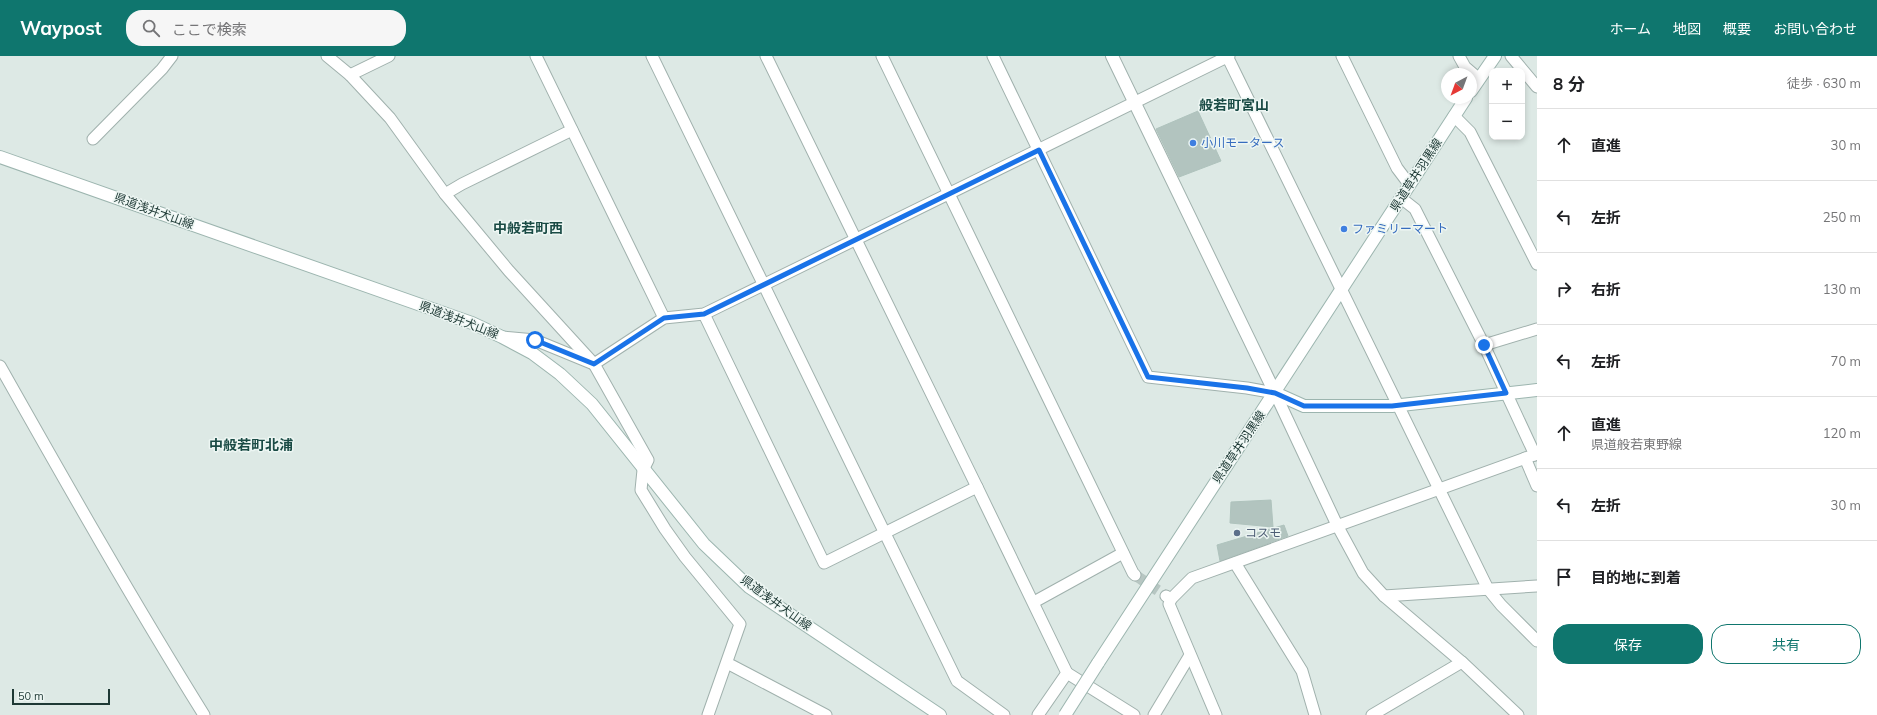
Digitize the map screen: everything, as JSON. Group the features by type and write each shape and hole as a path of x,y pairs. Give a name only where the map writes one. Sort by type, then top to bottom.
{"main road":[{"path":"1112,56 1275,393 1304,406 1397,405 1537,390"},
{"path":"1477,82 1494,56"},
{"name":"県道草井羽黒線","path":"1065,715 1174,544 1275,393 1462,104"},
{"name":"県道浅井犬山線","path":"0,157 472,323 532,353 566,379 592,404 643,470 704,544 749,587 940,715"}],"street":[{"path":"93,138 162,69 172,56"},
{"path":"327,56 350,75 390,118 445,194 509,271 594,364 648,460 643,470 641,490 665,529 685,557 740,624 708,715"},
{"path":"350,75 389,56"},
{"path":"536,56 664,318"},
{"path":"652,56 957,681 1004,715"},
{"path":"766,56 1034,602 1067,674 1134,715"},
{"path":"882,56 1135,575"},
{"path":"993,56 1148,377 1247,388 1275,393 1337,525 1363,573 1384,596 1462,662 1518,715"},
{"path":"594,364 664,318 704,314 1228,56 1488,589 1501,605 1537,641"},
{"path":"1342,56 1397,168 1409,184"},
{"path":"1459,56 1465,67 1479,79"},
{"path":"1511,56 1537,87"},
{"path":"1454,116 1470,132 1537,264"},
{"path":"445,194 462,184 572,130"},
{"path":"1401,198 1415,209 1484,345 1532,455 1537,486"},
{"path":"704,314 824,563 977,487"},
{"path":"1484,345 1537,328"},
{"path":"502,337 535,340 594,364"},
{"path":"0,366 85,515 204,715"},
{"path":"1216,715 1169,604 1168,598 1192,578 1532,455"},
{"path":"1034,602 1123,553"},
{"path":"1235,563 1302,671 1315,715"},
{"path":"1384,596 1537,586"},
{"path":"1154,715 1190,655"},
{"path":"1372,715 1462,662"},
{"path":"727,663 826,715"},
{"path":"1038,715 1067,674"}],"building":[{"path":"1198,111 1221,161 1179,177 1156,129"},
{"path":"1271,500 1273,527 1230,523 1231,502"},
{"path":"1284,525 1288,536 1220,561 1217,545"}],"tunnel":[{"path":"1135,575 1166,596"}],"place":[{"name":"小川モータース","path":"1193,143"},
{"name":"ファミリーマート","path":"1344,229"},
{"name":"コスモ","path":"1237,533"}],"district":[{"name":"般若町宮山","path":"1234,105"},
{"name":"中般若町西","path":"528,228"},
{"name":"中般若町北浦","path":"251,445"}],"route":[{"path":"535,340 594,364 664,318 672,319 704,314 856,240 948,193 1039,150 1148,377 1247,388 1275,393 1304,406 1392,406 1506,393 1484,345"}]}
